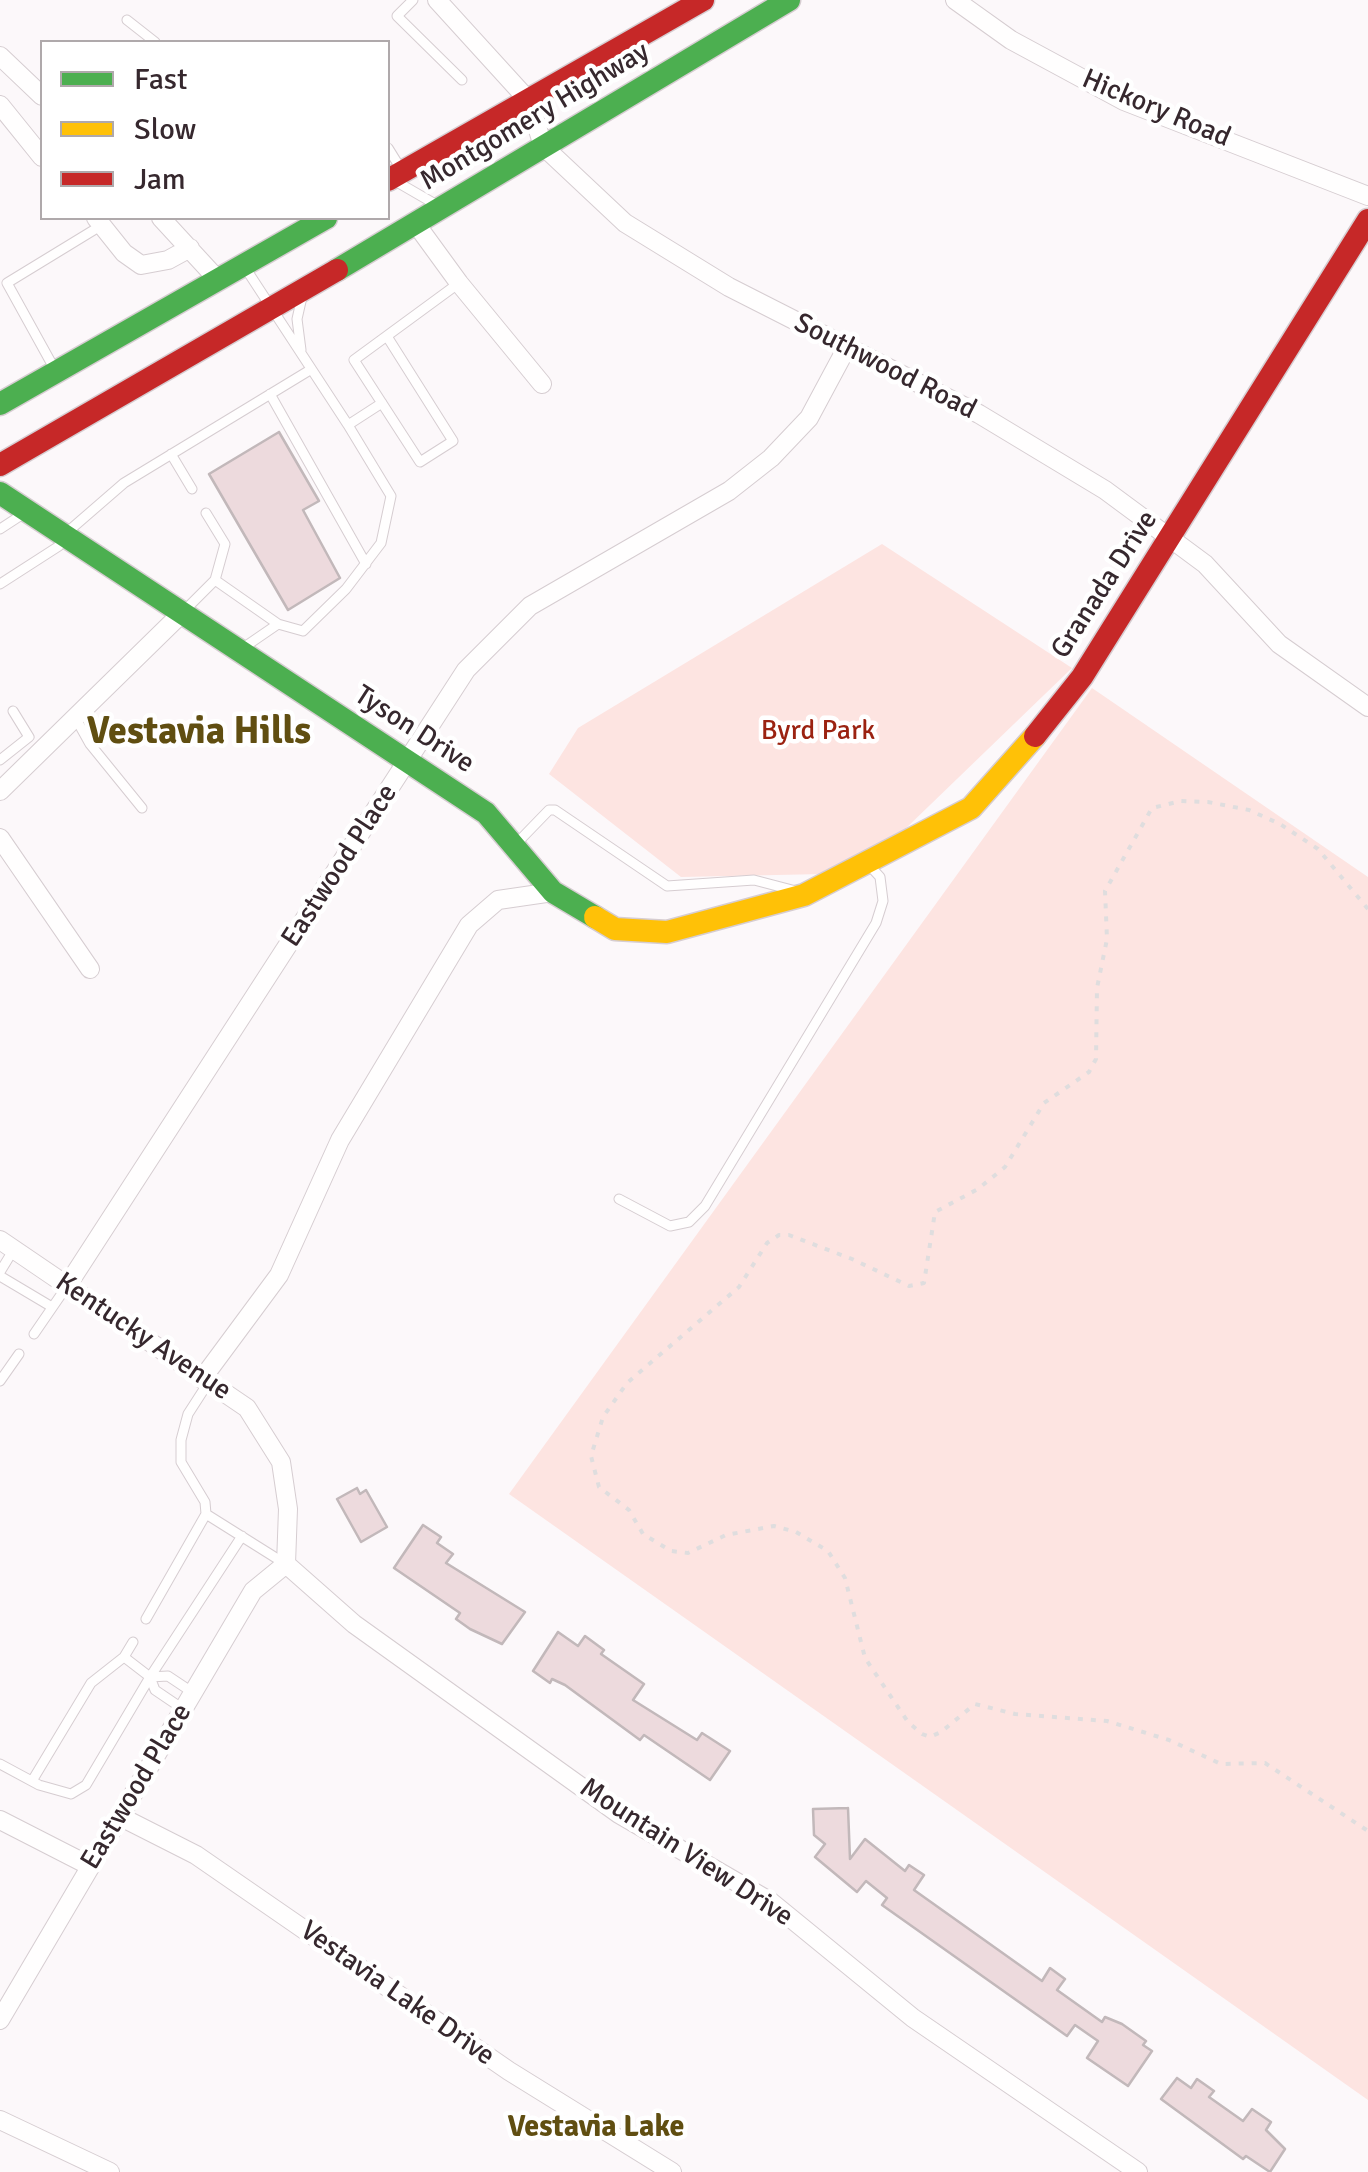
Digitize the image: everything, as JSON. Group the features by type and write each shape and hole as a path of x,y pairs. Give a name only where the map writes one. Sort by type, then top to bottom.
{"street":[{"name":"Southwood Road","path":"437,0 529,101 543,146 625,223 729,287 979,414 1105,490 1205,564 1279,644 1368,707"},
{"name":"Montgomery Highway","path":"394,177 702,0"},
{"name":"Montgomery Highway","path":"0,465 416,224 789,0"},
{"name":"Hickory Road","path":"955,0 1011,40 1124,100 1368,196"},
{"path":"0,56 40,94"},
{"path":"0,105 40,155"},
{"path":"163,220 219,281"},
{"path":"0,404 323,220"},
{"name":"Granada Drive","path":"804,895 869,865 971,808 998,783 1082,677 1368,220"},
{"path":"99,222 141,266 168,260 190,248"},
{"path":"416,224 458,284 542,384"},
{"name":"Eastwood Place","path":"67,1286 466,670 530,606 730,490 772,458 809,418 846,349"},
{"name":"Tyson Drive","path":"0,493 486,813 552,892 615,929 668,932 804,895"},
{"path":"0,790 182,613"},
{"path":"0,838 90,969"},
{"path":"205,1381 279,1275 340,1140 469,925 498,900 552,892"},
{"name":"Kentucky Avenue","path":"7,1244 247,1408 281,1462 288,1509 286,1564"},
{"name":"Eastwood Place","path":"0,2020 253,1591 286,1564"},
{"name":"Mountain View Drive","path":"286,1564 354,1624 620,1814 771,1902 912,2018 1138,2172"},
{"name":"Vestavia Lake Drive","path":"122,1817 196,1855 510,2071 672,2172"},
{"path":"0,1820 90,1866"},
{"path":"0,2120 110,2172"}],"lane":[{"path":"413,0 398,16 462,80"},
{"path":"127,20 153,40"},
{"path":"394,177 442,208"},
{"path":"57,372 8,284 99,222"},
{"path":"216,580 278,624 303,631 381,543 392,496 244,267"},
{"path":"388,338 453,441 420,462 354,360 458,284"},
{"path":"302,358 297,319 303,290"},
{"path":"0,584 60,546 64,535 124,482 310,370"},
{"path":"270,394 366,564"},
{"path":"348,425 382,403"},
{"path":"171,454 192,488"},
{"path":"0,529 27,511"},
{"path":"182,613 216,580 225,544 206,513"},
{"path":"239,651 278,624"},
{"path":"0,760 29,737 13,711"},
{"path":"75,718 90,744 142,808"},
{"path":"514,846 549,810 555,810 667,886 754,880 804,895"},
{"path":"619,1199 670,1226 689,1222 705,1206 876,923 884,901 880,877 869,865"},
{"path":"7,1244 0,1274 52,1307"},
{"path":"34,1334 67,1286"},
{"path":"0,1380 19,1354"},
{"path":"146,1619 206,1514 204,1502 181,1462 181,1440 188,1414 205,1381"},
{"path":"206,1514 286,1564"},
{"path":"0,1764 32,1781 71,1794 86,1785 150,1676 242,1536"},
{"path":"32,1781 91,1683 124,1658 133,1642"},
{"path":"124,1658 150,1676 168,1676 188,1701"},
{"path":"150,1676 155,1690 188,1701"}],"path":[{"path":"1368,908 1318,849 1280,824 1249,810 1208,802 1181,801 1152,808 1105,891 1107,938 1097,988 1096,1059 1088,1072 1044,1102 1006,1167 978,1189 936,1212 924,1283 909,1286 852,1258 790,1235 779,1235 767,1243 739,1287 644,1366 612,1400 594,1436 591,1456 599,1487 628,1510 643,1534 671,1551 688,1553 726,1534 774,1526 796,1532 828,1552 845,1578 864,1658 908,1722 922,1734 941,1732 975,1704 1016,1714 1107,1721 1170,1740 1209,1760 1265,1763 1368,1831"}],"green space":[{"name":"Byrd Park","path":"882,544 1072,668 901,833 824,874 681,877 549,774 578,728"},
{"path":"1092,688 1368,877 1368,2100 509,1494"}],"building":[{"path":"279,432 319,501 303,510 340,578 288,610 209,474"},
{"path":"357,1488 360,1494 366,1490 387,1527 361,1542 337,1499"},
{"path":"423,1525 441,1537 437,1543 453,1554 446,1563 525,1612 502,1644 470,1629 456,1619 460,1613 394,1568"},
{"path":"558,1632 578,1646 585,1636 604,1650 601,1654 644,1684 633,1700 697,1740 702,1733 730,1751 710,1780 644,1735 640,1740 565,1685 552,1679 550,1683 533,1671"},
{"path":"848,1808 850,1859 865,1839 905,1871 909,1865 924,1875 914,1890 1042,1981 1050,1968 1065,1979 1057,1990 1102,2022 1105,2017 1122,2024 1146,2041 1143,2045 1152,2051 1128,2086 1087,2058 1098,2041 1075,2025 1067,2036 882,1905 887,1898 866,1881 857,1892 815,1857 825,1844 814,1835 813,1809"},
{"path":"1177,2078 1191,2088 1197,2079 1214,2091 1209,2097 1243,2121 1252,2109 1271,2122 1266,2130 1285,2149 1270,2172 1246,2156 1243,2159 1161,2099"}],"traffic: fast":[{"path":"337,270 789,0"},
{"path":"0,404 322,220"},
{"path":"0,493 486,813 553,892 595,917"}],"traffic: slow":[{"path":"595,917 615,929 667,932 804,895 971,808 1035,736"}],"traffic: jam":[{"path":"390,179 703,0"},
{"path":"1035,736 1082,677 1368,220"},
{"path":"0,465 337,270"}],"district":[{"name":"Vestavia Hills","path":"199,733"},
{"name":"Vestavia Lake","path":"596,2128"}]}
